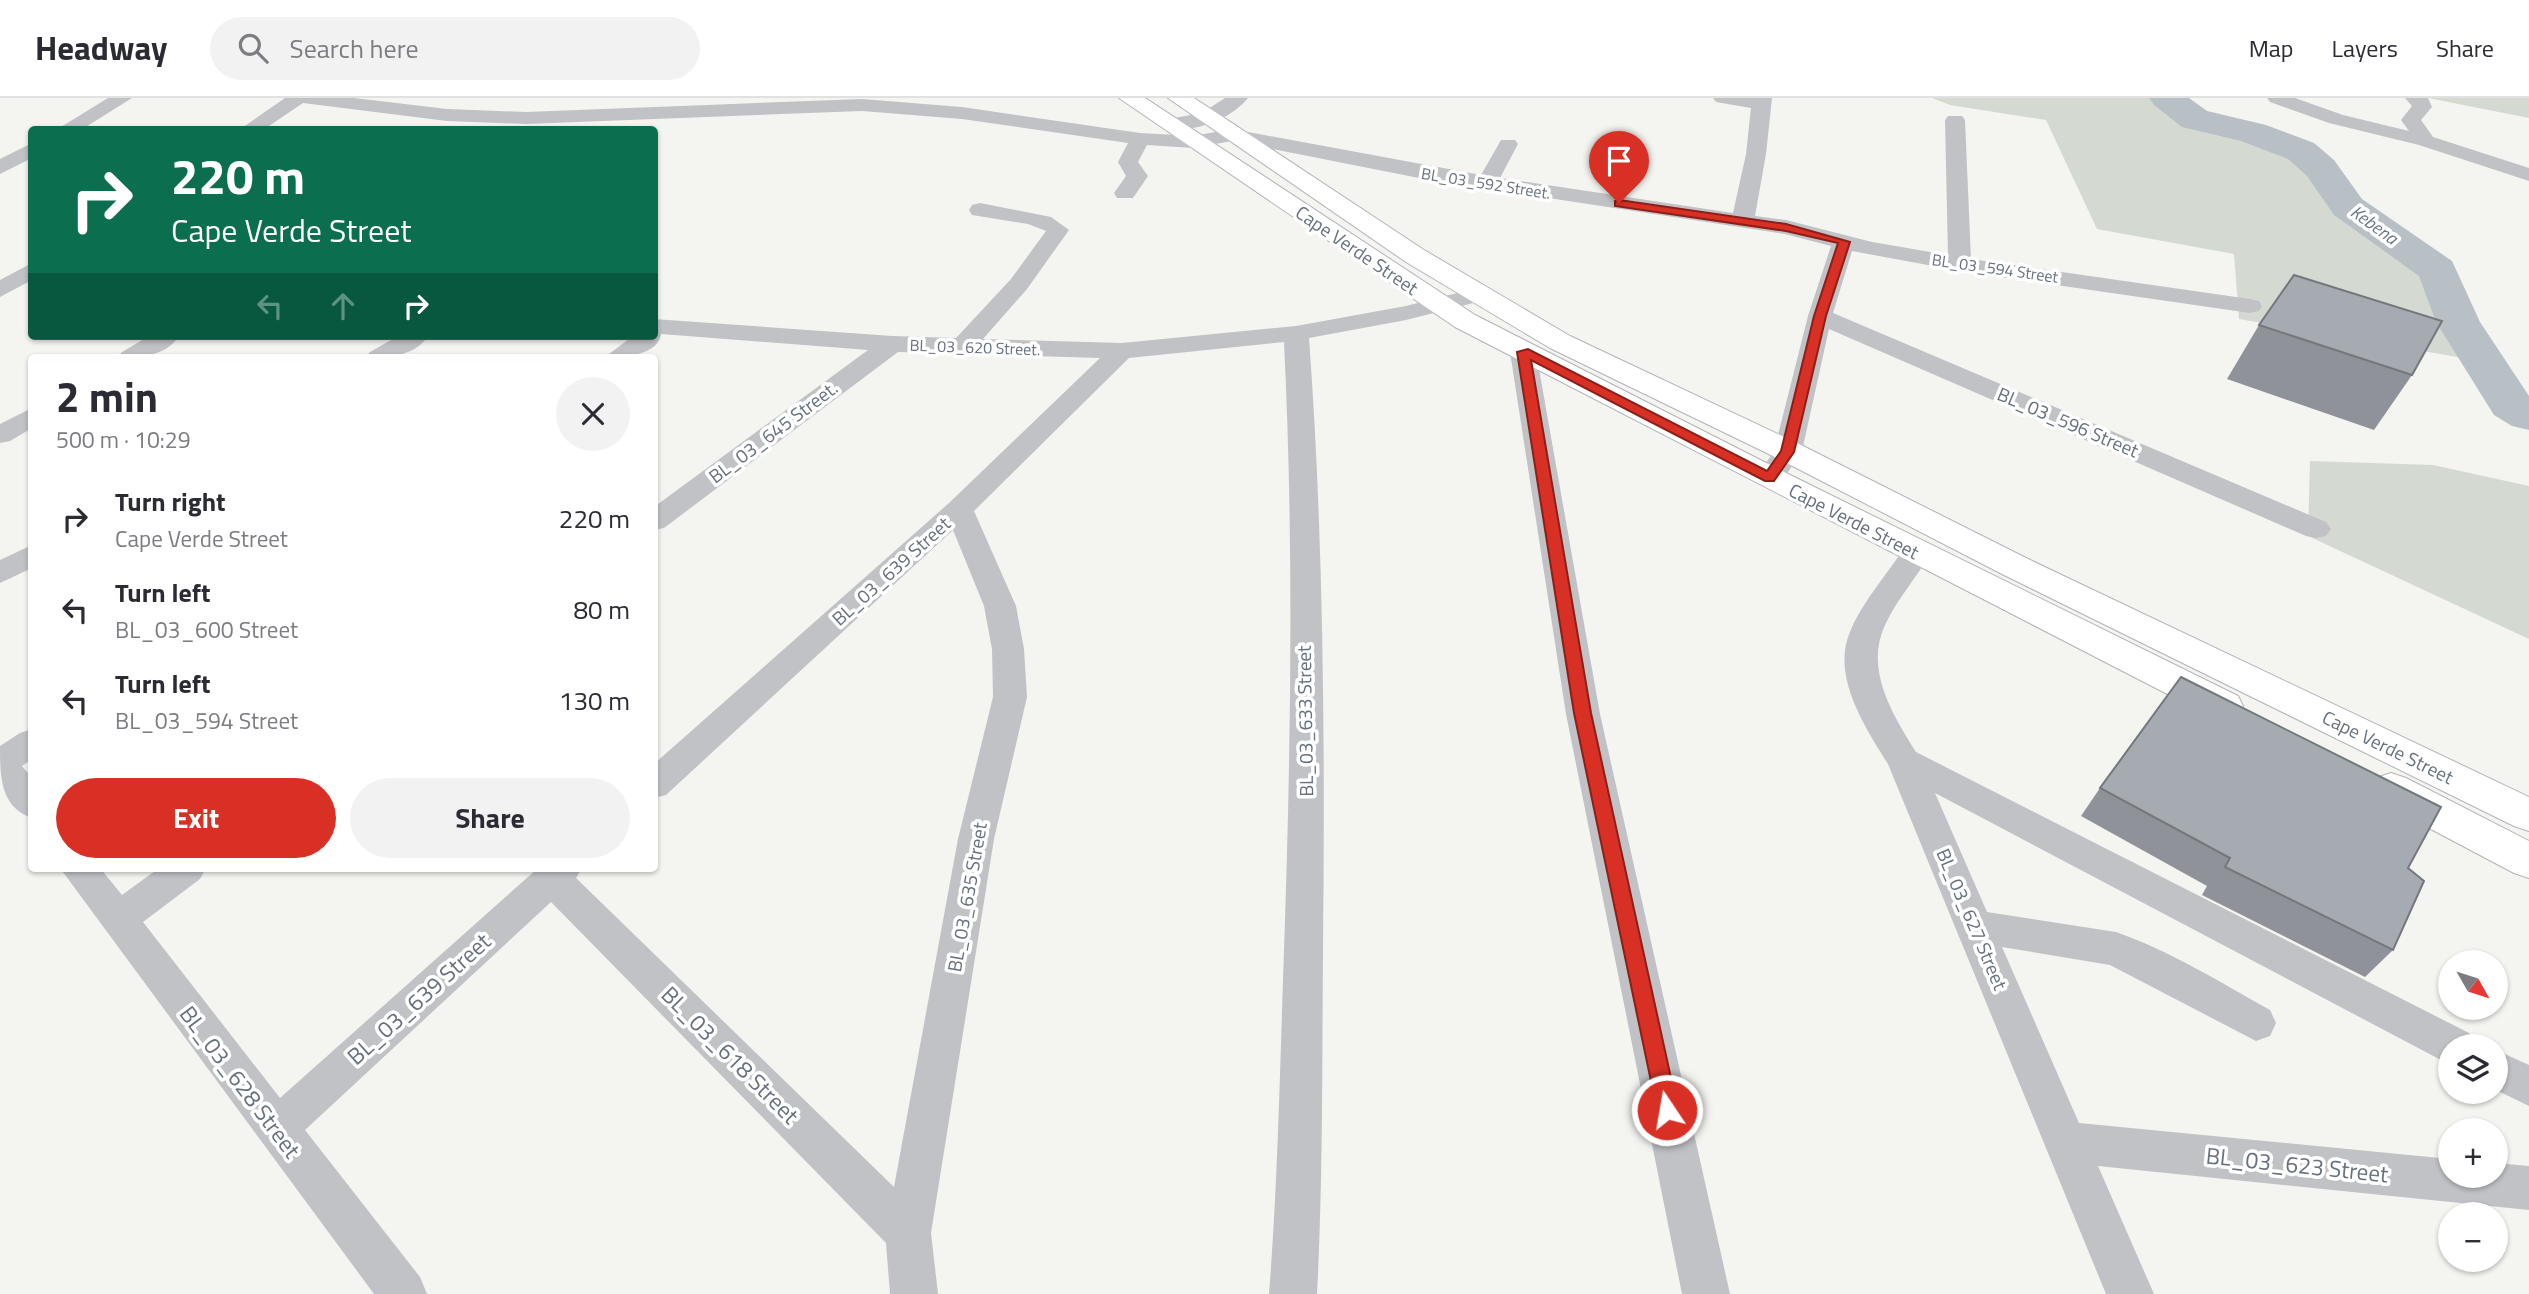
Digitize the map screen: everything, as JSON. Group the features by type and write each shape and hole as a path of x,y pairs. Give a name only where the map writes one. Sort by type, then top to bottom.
{"main road":[{"name":"Cape Verde Street","path":"1130,98 1201,130 1477,295 1779,465 1917,552 2246,717"},
{"name":"Cape Verde Street","path":"1179,98 1201,130 1439,305 1523,352 2016,567 2529,815"},
{"name":"Cape Verde Street","path":"2367,777 2529,861"}],"street":[{"path":"73,126 122,98"},
{"path":"255,126 298,98"},
{"path":"305,98 488,117 660,114 863,101 1099,131 1140,139 1201,130 1238,98"},
{"path":"1723,98 1761,101 1756,154 1743,220"},
{"path":"2277,98 2336,119 2426,141 2529,175"},
{"path":"2415,98 2421,102 2422,107 2411,120 2426,141"},
{"path":"649,126 660,114"},
{"path":"1955,120 1960,264"},
{"path":"1099,131 1201,130"},
{"name":"BL_03_592 Street.","path":"1201,130 1376,165 1743,220"},
{"path":"1125,193 1137,176 1128,162 1140,139"},
{"path":"1487,183 1508,144"},
{"path":"0,168 28,151"},
{"path":"963,346 1019,284 1058,230 1053,225 1035,220 980,210"},
{"name":"BL_03_594 Street","path":"1743,220 1960,264 2250,306"},
{"path":"1779,465 1820,316 1844,242"},
{"path":"0,290 28,272"},
{"path":"1296,332 1439,305 1477,295"},
{"path":"0,299 28,300"},
{"name":"BL_03_596 Street","path":"1820,316 2316,529"},
{"name":"BL_03_620 Street.","path":"658,330 892,344 1122,351 1296,332"},
{"name":"BL_03_633 Street","path":"1293,1294 1298,1220 1306,832 1303,448 1296,332"},
{"path":"136,354 160,340"},
{"path":"384,354 409,340"},
{"path":"622,354 642,340"},
{"name":"BL_03_645 Street.","path":"658,517 892,344"},
{"name":"BL_03_639 Street","path":"658,781 959,509 1122,351"},
{"path":"1523,352 1583,713 1706,1294"},
{"path":"0,435 28,418"},
{"name":"BL_03_635 Street","path":"914,1294 908,1233 976,839 1010,696 1008,649 1000,606 959,509"},
{"name":"BL_03_627 Street","path":"1917,552 1882,604 1860,647 1862,671 1868,692 1885,730 1905,761 2130,1294"},
{"path":"0,573 28,557"},
{"path":"28,745 0,763 28,799"},
{"path":"1905,761 2438,1038"},
{"name":"BL_03_628 Street","path":"82,872 403,1294"},
{"path":"118,919 182,872"},
{"name":"BL_03_639 Street","path":"275,1129 557,873"},
{"name":"BL_03_618 Street","path":"557,873 908,1233"},
{"path":"1976,926 2116,950 2175,977 2256,1023"},
{"path":"2508,1076 2529,1087"},
{"name":"BL_03_623 Street","path":"2065,1142 2529,1188"}],"shaded area":[{"path":"1932,98 2152,98 2193,122 2251,136 2292,153 2309,170 2333,208 2422,271 2441,324 2463,358 2239,319 2234,254 2097,229 2046,120 1950,105"},
{"path":"2428,98 2529,98 2529,118"},
{"path":"2310,461 2433,465 2529,486 2529,639 2308,536"}],"building":[{"path":"2294,275 2442,321 2412,375 2259,325"},
{"path":"2181,677 2441,807 2408,868 2424,881 2393,950 2225,867 2230,858 2100,788"}],"waterway":[{"name":"Kebena","path":"2166,98 2195,119 2253,133 2301,151 2321,168 2348,207 2437,270 2458,322 2511,405 2529,416"}],"route":[{"path":"1619,203 1786,227 1844,242 1820,316 1788,452 1770,478 1523,352 1583,713 1667,1110"}]}
